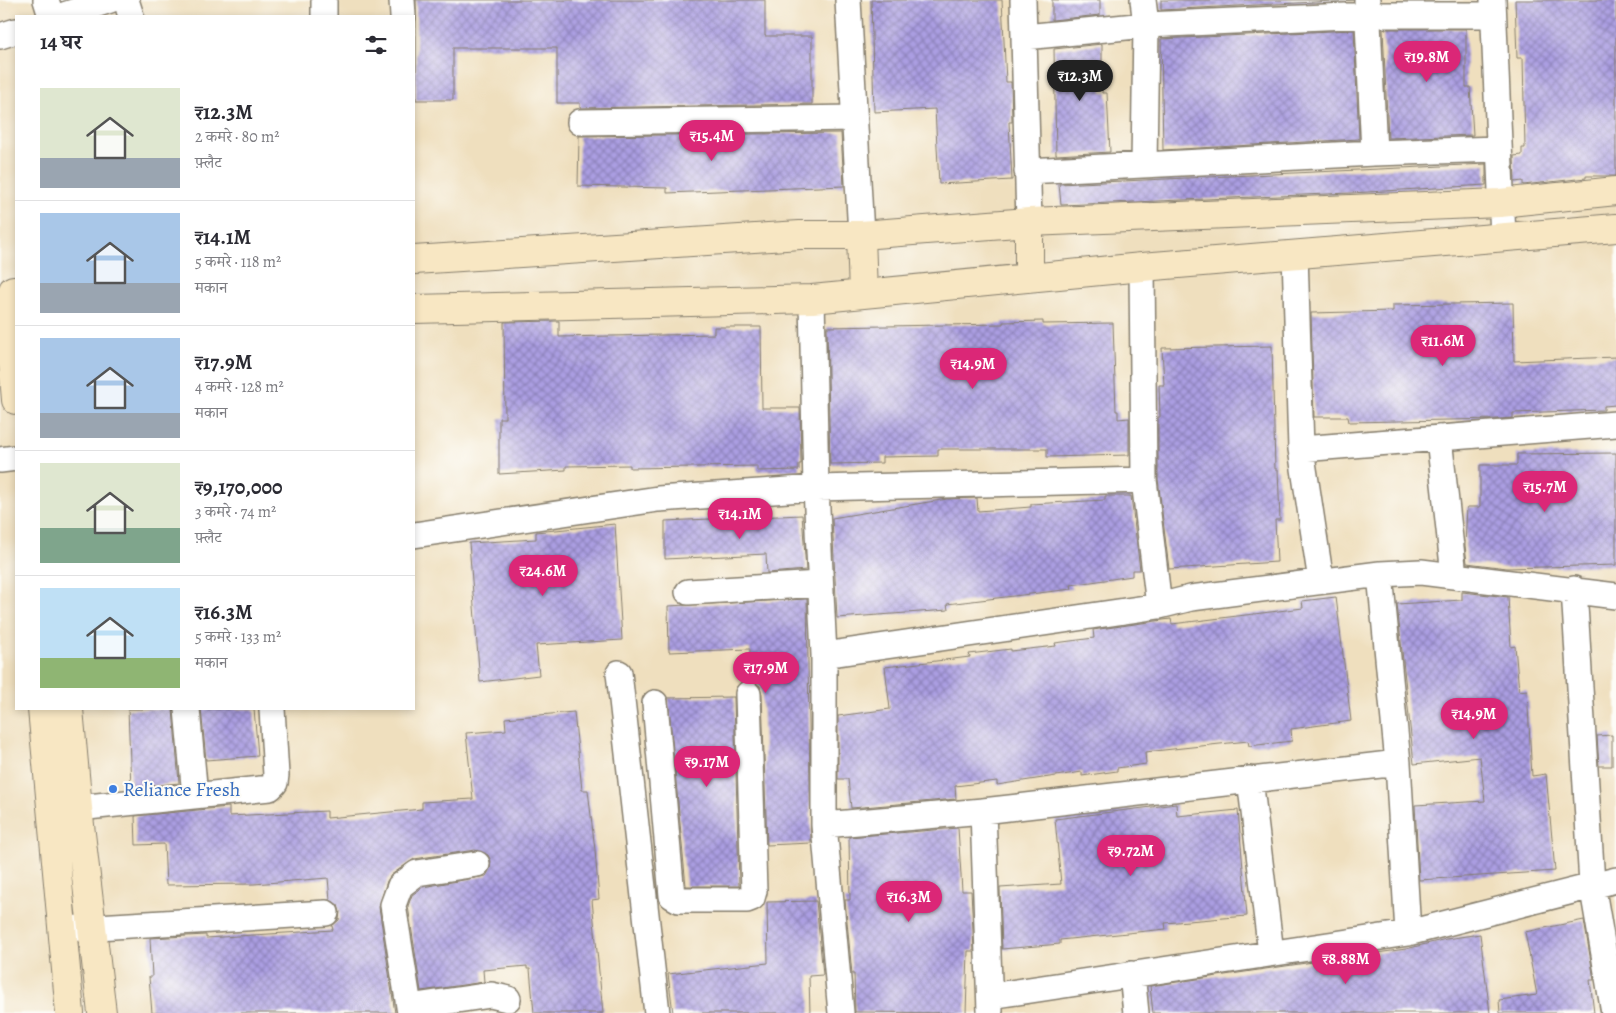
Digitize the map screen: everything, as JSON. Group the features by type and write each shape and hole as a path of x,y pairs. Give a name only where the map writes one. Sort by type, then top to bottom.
{"street":[{"path":"46,0 51,15"},
{"path":"64,15 110,0"},
{"path":"126,0 131,15"},
{"path":"324,0 324,15"},
{"path":"402,0 402,15"},
{"path":"848,0 862,294"},
{"path":"1023,0 1030,222 1029,278"},
{"path":"1143,0 1146,25 1144,165"},
{"path":"1025,37 1367,7 1493,8 1503,238"},
{"path":"1367,7 1374,153"},
{"path":"0,36 15,31"},
{"path":"580,122 855,118"},
{"path":"1027,170 1374,153 1498,149"},
{"path":"415,260 800,235 860,234 1030,222 1500,203 1616,191"},
{"path":"415,309 812,299 1142,267 1616,228"},
{"path":"1295,254 1302,449 1320,582"},
{"path":"1142,267 1144,480 1159,606"},
{"path":"11,289 8,306 15,388"},
{"path":"812,299 816,488 824,655 824,825 841,1013"},
{"path":"1302,449 1616,424"},
{"path":"1439,438 1454,574"},
{"path":"0,460 15,458"},
{"path":"415,535 658,499 816,488 1144,480"},
{"path":"824,655 1159,606 1191,598 1380,574 1421,572 1454,574 1616,596"},
{"path":"1380,574 1398,763 1408,933"},
{"path":"688,592 820,584"},
{"path":"1574,589 1592,884 1614,1013"},
{"path":"619,673 657,1013"},
{"path":"655,703 672,896 679,900 747,900 752,898 754,891 748,694"},
{"path":"42,710 50,810 64,929 70,1013"},
{"path":"69,710 78,808 102,1013"},
{"path":"187,710 195,796"},
{"path":"78,808 270,788 276,783 272,710"},
{"path":"824,825 983,811 1398,763"},
{"path":"1250,779 1271,953"},
{"path":"634,804 663,801"},
{"path":"983,811 990,1004 1132,974 1408,933 1592,884 1616,880"},
{"path":"477,864 417,873 400,886 393,905 409,1010 491,995 508,999"},
{"path":"64,929 326,913"},
{"path":"1132,974 1136,1013"}],"building":[{"path":"416,0 765,0 765,36 812,36 812,104 580,108 580,103 557,103 557,48 453,48 453,100 416,100"},
{"path":"871,0 1002,0 1006,82 1011,82 1012,122 1009,122 1012,180 939,184 935,109 874,112"},
{"path":"1052,0 1100,0 1100,15 1052,20"},
{"path":"1161,0 1353,0 1161,10"},
{"path":"1515,0 1616,0 1616,176 1586,176 1586,178 1523,185 1523,181 1515,182 1514,156 1522,155 1522,148 1525,148 1523,58 1517,58"},
{"path":"1383,29 1466,29 1466,87 1470,87 1473,135 1388,138"},
{"path":"1354,30 1359,139 1163,150 1161,39"},
{"path":"1102,44 1102,93 1107,93 1110,152 1056,155 1054,49"},
{"path":"841,133 844,186 667,193 667,188 578,186 579,136"},
{"path":"1486,164 1486,185 1351,193 1061,205 1059,184"},
{"path":"1513,303 1514,361 1616,357 1616,405 1604,406 1604,410 1513,413 1513,418 1499,419 1349,422 1348,417 1314,417 1311,313 1393,311 1393,305"},
{"path":"559,321 559,337 714,334 714,327 761,327 762,408 800,408 801,464 799,464 799,470 757,471 757,466 630,468 630,465 566,466 566,470 499,474 499,418 505,418 504,322"},
{"path":"1043,321 1043,324 1113,323 1116,411 1118,411 1118,419 1129,418 1129,455 1047,457 1047,449 938,449 938,456 882,457 882,463 830,464 827,327 1003,324 1003,322"},
{"path":"1272,346 1275,469 1278,469 1280,520 1275,520 1277,562 1169,569 1158,479 1159,385 1164,385 1162,348"},
{"path":"1616,453 1616,565 1507,568 1467,563 1465,545 1467,507 1480,507 1480,465 1517,465 1517,454"},
{"path":"1105,496 1131,496 1140,570 1132,570 1132,576 1071,585 1072,589 947,604 948,610 837,618 832,518 947,499 977,498 978,511 1031,507 1031,504 1105,500"},
{"path":"802,515 806,570 767,573 766,554 665,559 665,521"},
{"path":"615,524 622,640 536,645 539,675 480,682 469,543 536,539 536,532"},
{"path":"1462,592 1508,597 1511,647 1515,646 1519,691 1527,690 1532,776 1546,774 1555,871 1419,880 1415,805 1485,801 1480,757 1414,764 1397,604 1462,600"},
{"path":"1336,597 1351,721 1291,729 1292,741 1249,746 1248,741 1145,752 1146,764 1117,768 1117,771 1082,776 1082,772 997,785 997,781 955,786 956,799 851,808 848,779 838,779 838,716 890,709 885,667 970,657 969,654 1056,646 1055,643 1094,638 1093,630 1163,620 1171,619 1172,624 1303,608 1302,601"},
{"path":"807,599 811,843 767,845 762,694 760,686 750,680 750,649 669,652 668,606"},
{"path":"734,697 739,886 686,886 668,698"},
{"path":"128,710 173,710 179,783 131,788"},
{"path":"201,710 254,710 258,756 206,760"},
{"path":"574,712 582,790 588,790 595,850 599,899 592,900 603,1013 534,1013 530,969 527,969 527,966 483,970 484,982 421,991 408,906 412,895 423,887 486,876 490,869 491,861 488,855 475,850 414,859 391,875 387,881 379,907 395,1013 152,1013 149,977 152,977 150,938 206,935 206,938 333,930 332,926 339,920 340,912 338,905 330,900 328,878 254,884 166,885 164,844 136,845 135,816 229,807 229,816 327,811 327,818 422,809 422,802 473,799 466,733 506,730 505,718"},
{"path":"1612,735 1612,766 1599,766 1597,736"},
{"path":"1176,804 1177,816 1238,810 1247,916 1165,923 1166,929 1060,940 1060,944 1002,949 1000,888 1061,884 1055,819"},
{"path":"958,828 962,891 971,891 974,951 968,951 966,1013 855,1012 854,974 852,974 845,900 850,900 849,837"},
{"path":"816,901 823,975 809,976 810,1013 673,1013 668,974 768,963 767,902"},
{"path":"1584,920 1594,980 1590,980 1594,1013 1500,1013 1499,1000 1537,995 1525,932"},
{"path":"1480,934 1490,1013 1153,1013 1150,986 1313,962 1313,964 1377,956 1377,953"}],"place":[{"name":"Reliance Fresh","path":"113,789"}]}
